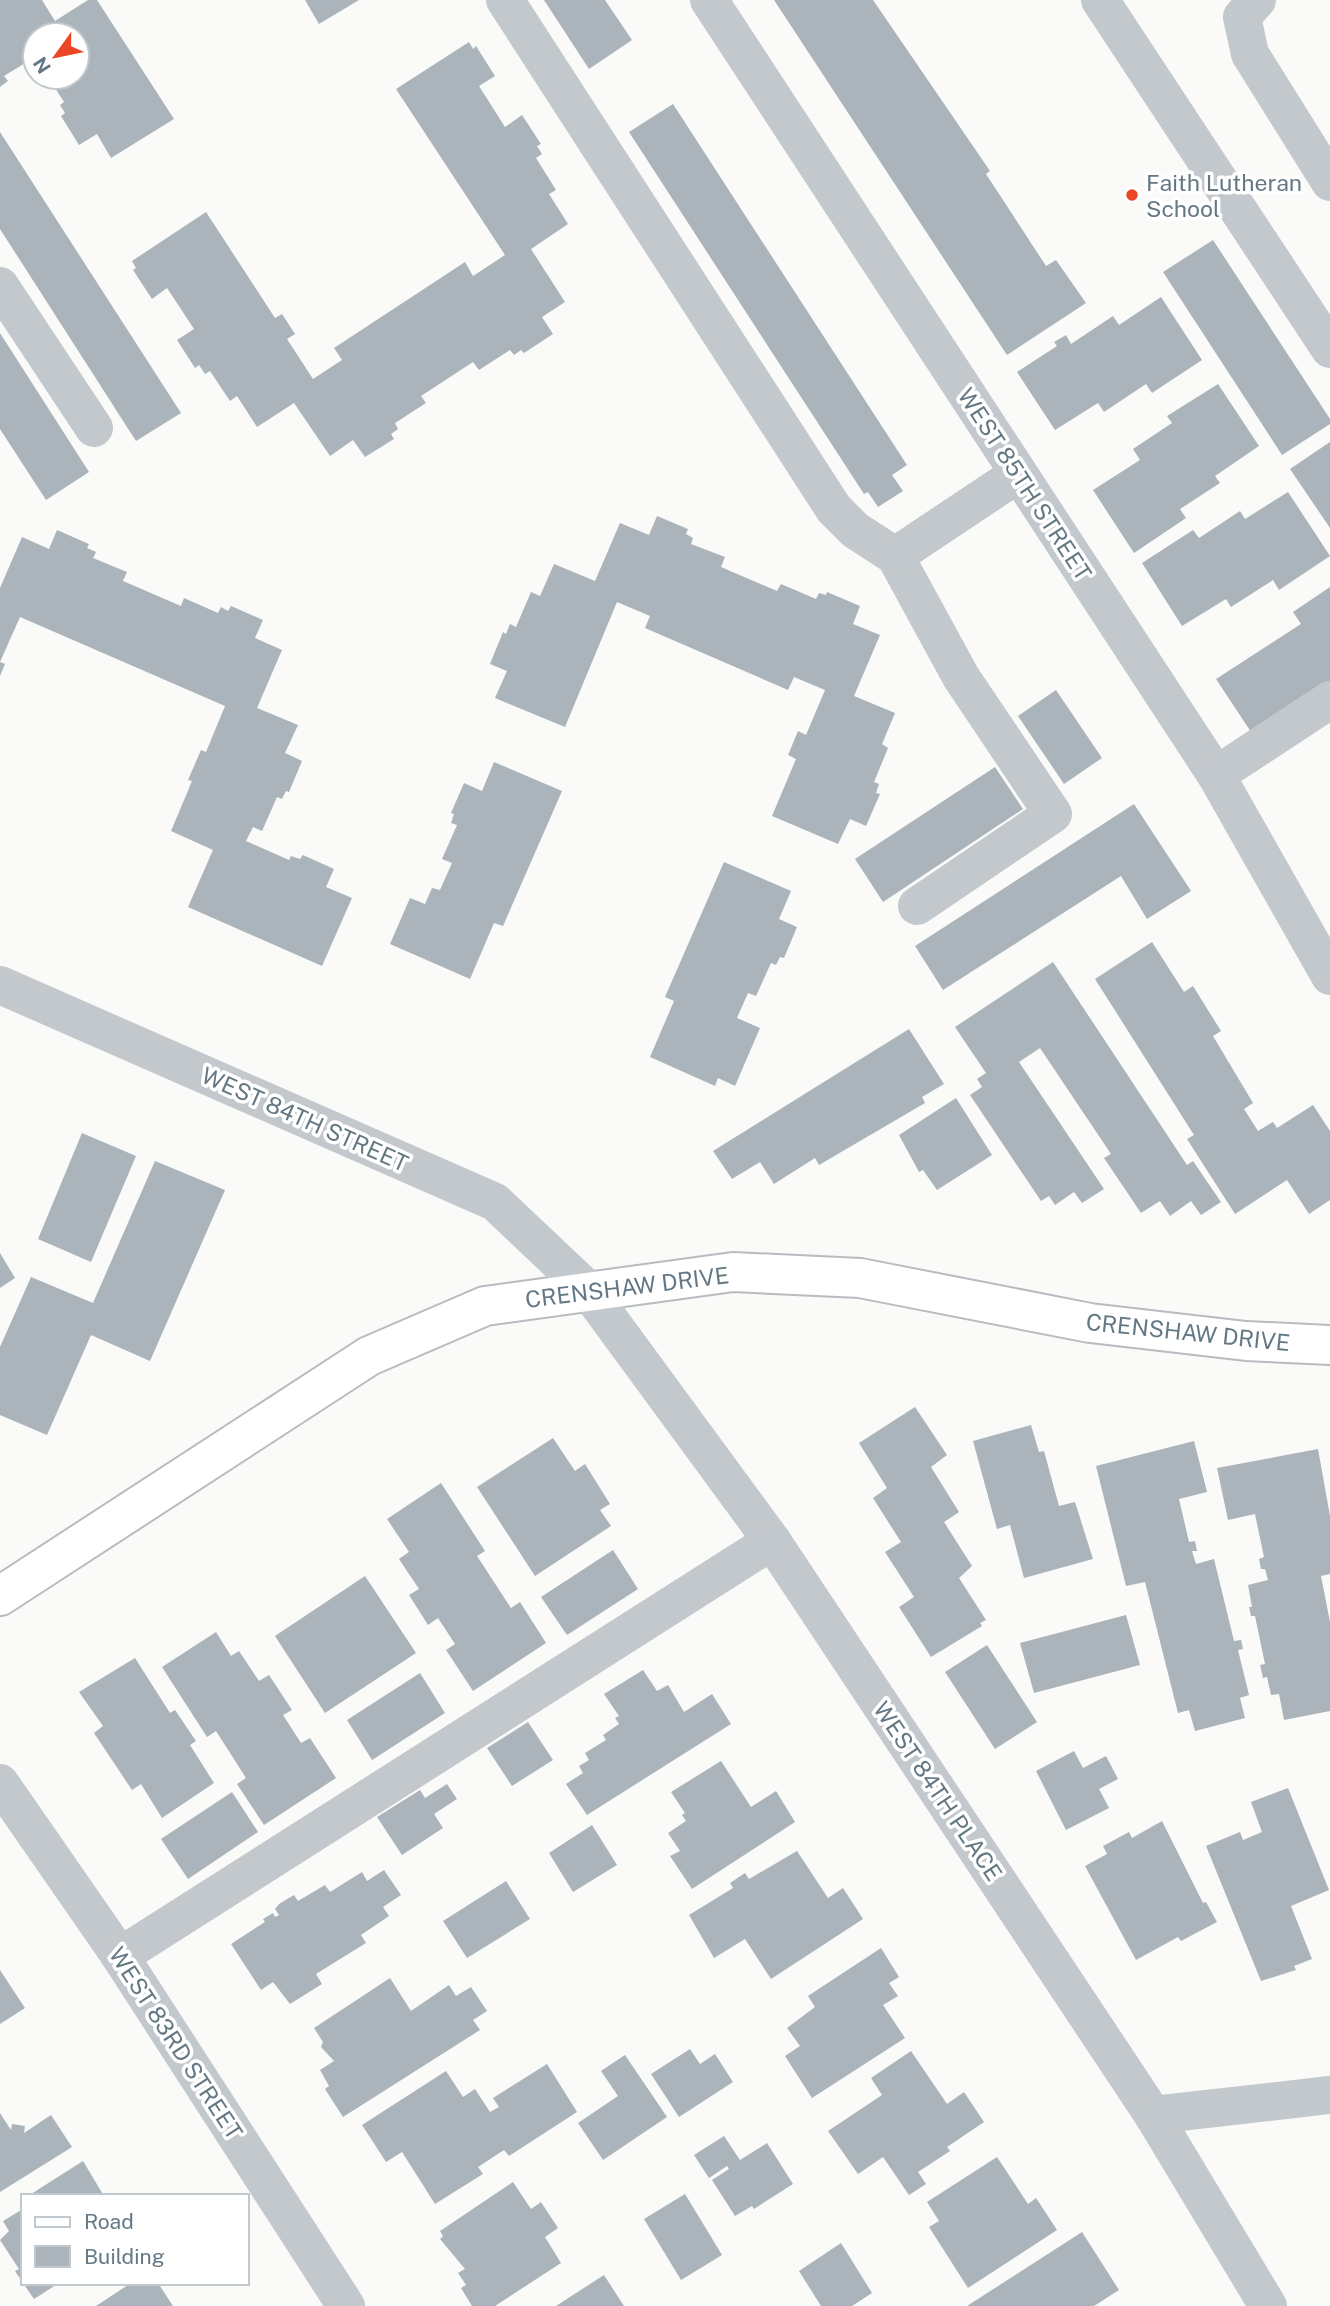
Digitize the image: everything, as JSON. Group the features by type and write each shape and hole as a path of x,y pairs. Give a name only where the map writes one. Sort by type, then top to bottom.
{"main road":[{"name":"CRENSHAW DRIVE","path":"0,1596 369,1356 485,1306 587,1289 733,1272 860,1278 1090,1323 1246,1341 1330,1345"}],"street":[{"path":"505,0 834,509 855,530 895,556 961,677 1053,814 917,906"},
{"name":"WEST 85TH STREET","path":"709,0 1216,775 1330,976"},
{"path":"1100,0 1330,349"},
{"path":"1257,0 1242,17 1250,54 1330,182"},
{"path":"0,286 93,428"},
{"path":"895,556 1018,474"},
{"path":"1216,775 1330,700"},
{"name":"WEST 84TH STREET","path":"0,985 495,1202 587,1289"},
{"name":"WEST 84TH PLACE","path":"587,1289 772,1542 1153,2115 1268,2306"},
{"path":"120,1956 772,1542"},
{"name":"WEST 83RD STREET","path":"0,1783 120,1956 346,2306"},
{"path":"1153,2115 1330,2095"}],"building":[{"path":"0,0 42,0 55,21 21,21 21,66 4,76 8,81 0,87"},
{"path":"88,0 97,0 174,119 111,158 97,134 79,145 61,116 65,113 60,105 64,102 57,91 91,91 91,21 55,21"},
{"path":"305,0 359,0 319,24"},
{"path":"544,0 605,0 632,40 589,69"},
{"path":"774,0 873,0 990,171 986,174 1046,266 1056,260 1086,303 1007,355"},
{"path":"469,42 473,49 476,46 495,76 479,86 505,127 522,115 541,144 537,146 542,154 536,158 556,190 549,194 568,224 531,249 565,302 542,317 553,334 524,353 521,350 514,355 510,350 479,370 473,362 421,396 426,403 395,423 398,429 391,434 394,439 365,457 353,440 330,456 294,403 257,427 237,396 230,401 210,371 205,374 199,365 195,368 177,340 194,329 167,288 152,299 133,270 136,268 132,261 206,212 275,318 282,314 295,334 287,339 313,379 342,360 334,348 465,262 473,276 505,255 396,89"},
{"path":"673,104 907,465 892,475 903,491 878,507 868,492 864,494 629,132"},
{"path":"0,132 181,413 136,441 0,229"},
{"path":"1213,240 1330,419 1330,424 1282,455 1163,272"},
{"path":"1161,297 1202,360 1152,393 1146,384 1104,412 1098,403 1055,430 1017,372 1057,346 1054,342 1066,335 1071,344 1113,316 1119,325"},
{"path":"0,333 89,472 46,500 0,429"},
{"path":"1218,384 1259,446 1215,476 1220,483 1180,509 1186,518 1134,553 1093,490 1140,460 1133,449 1172,423 1167,416"},
{"path":"1330,442 1330,528 1290,469"},
{"path":"1288,492 1330,556 1279,590 1273,580 1231,607 1226,599 1182,626 1142,563 1193,530 1199,538 1240,511 1245,519"},
{"path":"657,516 688,529 686,534 693,538 691,544 725,557 721,567 777,591 781,584 816,599 819,593 826,595 827,592 860,606 853,624 880,635 854,696 895,713 882,744 888,748 874,782 879,784 876,793 880,794 866,826 850,819 838,844 772,816 796,759 788,755 798,731 806,735 825,690 794,677 788,690 645,628 650,616 617,602 565,727 495,698 507,671 490,664 503,632 506,634 510,624 516,627 531,592 540,596 554,564 595,581 620,523 649,535"},
{"path":"57,530 89,544 87,548 96,552 93,558 127,572 123,581 181,606 184,598 218,613 221,607 228,611 231,606 263,620 255,638 282,650 257,708 298,725 285,753 302,761 289,792 286,791 282,799 277,797 262,831 253,827 246,841 289,860 291,856 300,859 303,855 334,869 326,887 352,898 322,966 188,907 213,850 171,831 192,781 188,780 201,750 206,752 225,706 20,617 0,662 0,588 22,537 49,549"},
{"path":"1330,587 1330,682 1251,732 1216,679 1301,624 1293,612"},
{"path":"0,662 5,664 0,676"},
{"path":"1056,690 1102,758 1064,784 1018,716"},
{"path":"494,762 562,791 503,926 494,923 470,979 390,944 410,898 425,904 432,888 440,890 452,863 442,859 457,825 451,823 454,814 451,813 464,783 482,791"},
{"path":"995,767 1023,809 883,902 855,859"},
{"path":"1134,804 1191,891 1147,919 1121,876 943,990 915,946"},
{"path":"724,862 791,891 779,919 797,927 784,958 780,957 776,965 771,963 756,996 748,993 737,1018 760,1028 735,1086 718,1078 715,1086 650,1057 674,1001 665,997"},
{"path":"1152,942 1184,992 1193,986 1221,1031 1213,1036 1253,1103 1244,1109 1258,1131 1273,1122 1277,1128 1313,1105 1330,1131 1330,1200 1309,1214 1287,1180 1235,1214 1187,1139 1194,1135 1095,979"},
{"path":"1053,962 1187,1165 1193,1161 1221,1202 1201,1215 1191,1201 1170,1216 1160,1201 1141,1213 1104,1158 1111,1154 1040,1048 1019,1062 1104,1189 1082,1203 1074,1192 1055,1205 1049,1196 1041,1201 970,1095 982,1087 977,1079 986,1073 955,1027"},
{"path":"909,1029 944,1084 922,1097 925,1103 819,1165 815,1158 774,1184 760,1162 732,1179 713,1151"},
{"path":"956,1098 992,1155 937,1190 923,1170 919,1172 899,1135"},
{"path":"82,1133 136,1156 91,1262 38,1239"},
{"path":"155,1161 225,1190 150,1361 91,1335 47,1435 0,1415 0,1347 31,1277 93,1303"},
{"path":"0,1253 15,1278 0,1288"},
{"path":"915,1407 947,1455 931,1467 959,1512 944,1522 972,1566 959,1578 986,1620 980,1623 982,1626 931,1657 899,1607 914,1597 885,1552 901,1542 873,1498 887,1488 859,1443"},
{"path":"1031,1425 1039,1452 1044,1451 1059,1506 1075,1502 1093,1559 1024,1578 1010,1525 997,1529 973,1441"},
{"path":"553,1438 575,1471 585,1464 610,1504 600,1510 611,1526 535,1576 477,1487"},
{"path":"1194,1441 1207,1492 1179,1499 1189,1542 1195,1541 1197,1551 1192,1551 1196,1564 1214,1559 1234,1641 1241,1640 1243,1649 1238,1650 1249,1695 1240,1698 1245,1718 1195,1731 1189,1710 1178,1713 1145,1582 1126,1586 1096,1466"},
{"path":"1318,1449 1330,1516 1330,1574 1321,1576 1330,1622 1330,1711 1284,1720 1279,1694 1271,1695 1267,1677 1263,1678 1260,1665 1265,1664 1255,1616 1251,1616 1249,1607 1252,1607 1248,1585 1268,1580 1265,1569 1261,1569 1259,1559 1264,1557 1255,1514 1228,1520 1217,1468"},
{"path":"441,1483 485,1551 477,1556 511,1608 520,1602 546,1643 473,1691 446,1650 455,1644 438,1618 428,1625 409,1595 419,1589 399,1559 409,1552 387,1519"},
{"path":"613,1550 638,1589 567,1635 541,1597"},
{"path":"365,1576 416,1653 325,1713 275,1636"},
{"path":"1126,1615 1140,1665 1034,1693 1020,1643"},
{"path":"216,1632 231,1656 239,1651 259,1681 269,1675 292,1710 283,1715 301,1743 310,1738 336,1778 264,1825 237,1784 246,1778 216,1731 207,1737 162,1667"},
{"path":"987,1645 1037,1722 995,1749 945,1672"},
{"path":"135,1658 170,1713 175,1710 196,1741 190,1745 214,1783 162,1818 141,1784 132,1790 94,1733 103,1726 79,1692"},
{"path":"643,1670 657,1691 668,1685 684,1712 712,1694 731,1724 587,1815 566,1784 583,1773 579,1766 589,1760 585,1753 606,1740 603,1735 619,1724 615,1718 619,1716 604,1694"},
{"path":"420,1673 445,1713 372,1760 347,1720"},
{"path":"528,1722 553,1760 512,1786 487,1748"},
{"path":"1074,1751 1083,1768 1106,1756 1118,1779 1099,1789 1109,1808 1066,1830 1036,1771"},
{"path":"721,1761 751,1807 776,1791 795,1822 692,1889 670,1856 680,1851 668,1833 686,1821 682,1815 685,1813 671,1792"},
{"path":"447,1784 457,1799 434,1814 443,1828 402,1855 377,1817 420,1790 425,1798"},
{"path":"1288,1788 1329,1890 1291,1906 1312,1959 1294,1966 1296,1970 1261,1981 1206,1846 1240,1832 1243,1840 1262,1832 1251,1802"},
{"path":"232,1792 258,1832 188,1879 161,1839"},
{"path":"1162,1821 1203,1903 1206,1902 1217,1922 1181,1941 1178,1937 1136,1960 1085,1866 1107,1854 1103,1846 1129,1832 1132,1838"},
{"path":"592,1825 617,1865 573,1892 549,1853"},
{"path":"797,1851 828,1898 843,1888 863,1919 771,1979 745,1939 714,1958 689,1915 733,1888 730,1883 745,1873 749,1879"},
{"path":"384,1870 401,1895 383,1907 389,1916 361,1935 366,1943 316,1974 322,1984 290,2004 273,1982 261,1990 231,1944 265,1922 263,1919 273,1913 275,1917 279,1915 275,1909 294,1895 298,1901 325,1885 330,1892 362,1872 367,1881"},
{"path":"506,1881 530,1919 467,1958 443,1921"},
{"path":"881,1948 899,1977 889,1983 898,1996 883,2005 905,2038 812,2098 785,2056 800,2046 787,2028 815,2007 808,1996"},
{"path":"0,1970 25,2008 0,2024"},
{"path":"390,1978 411,2011 449,1985 456,1996 471,1987 487,2011 473,2020 480,2030 343,2117 325,2089 329,2086 320,2070 334,2061 321,2047 323,2042 314,2028"},
{"path":"690,2049 700,2064 715,2054 733,2082 679,2117 651,2074"},
{"path":"911,2051 947,2104 964,2092 984,2122 947,2147 950,2151 918,2172 926,2184 909,2195 883,2157 858,2174 828,2131 882,2095 871,2078"},
{"path":"625,2055 667,2117 603,2160 578,2123 618,2096 601,2071"},
{"path":"547,2064 577,2112 509,2156 504,2150 478,2167 483,2174 435,2204 402,2152 386,2162 362,2125 446,2071 463,2097 475,2089 490,2112 499,2107 493,2098"},
{"path":"0,2113 11,2130 12,2124 25,2126 24,2133 51,2115 72,2147 0,2192"},
{"path":"724,2136 740,2160 767,2143 793,2184 754,2209 752,2206 735,2216 712,2180 729,2169 727,2166 709,2178 694,2155"},
{"path":"997,2157 1028,2204 1036,2198 1057,2230 968,2288 929,2227 939,2221 927,2202"},
{"path":"83,2161 103,2194 31,2194"},
{"path":"513,2182 531,2209 541,2202 558,2228 545,2237 561,2263 495,2306 472,2306 461,2288 466,2285 458,2273 465,2269 440,2239 443,2236 440,2231"},
{"path":"685,2194 722,2255 681,2280 644,2219"},
{"path":"21,2210 21,2280 15,2271 19,2269 0,2240 9,2231 3,2221"},
{"path":"1082,2232 1119,2290 1094,2306 967,2306"},
{"path":"841,2243 872,2293 852,2306 821,2306 799,2271"},
{"path":"604,2275 624,2306 556,2306"},
{"path":"24,2285 56,2285 34,2299"},
{"path":"128,2285 159,2285 173,2306 96,2306"}],"place":[{"name":"Faith Lutheran School","path":"1132,195"}]}
